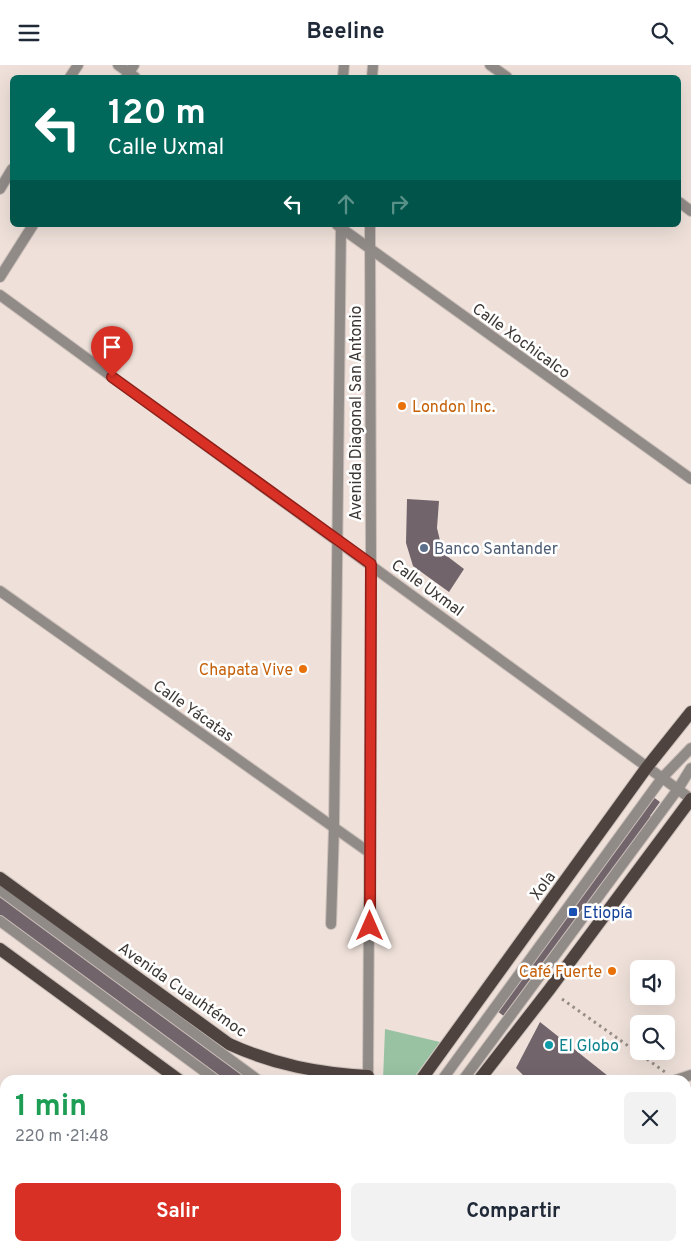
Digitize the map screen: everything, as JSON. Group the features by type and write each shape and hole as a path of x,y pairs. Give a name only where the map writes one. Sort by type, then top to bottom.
{"main road":[{"name":"Xola","path":"425,1075 647,767 691,712"},
{"path":"483,1075 549,991 691,799"},
{"name":"Avenida Cuauhtémoc","path":"0,878 229,1044 258,1058 341,1075"},
{"path":"0,949 172,1075"}],"street":[{"path":"118,65 131,73"},
{"path":"490,65 504,75"},
{"path":"0,189 10,172"},
{"path":"0,277 32,227"},
{"name":"Avenida Diagonal San Antonio","path":"331,924 334,828 340,227"},
{"name":"Calle Xochicalco","path":"341,227 369,249 691,479"},
{"name":"Avenida Diagonal San Antonio","path":"368,1075 371,564 370,227"},
{"name":"Calle Uxmal","path":"0,295 691,799"},
{"name":"Calle Yácatas","path":"0,591 370,853"},
{"path":"446,1075 662,778 691,748"},
{"path":"467,1075 678,789 691,768"},
{"name":"Avenida Cuauhtémoc","path":"0,890 251,1075"},
{"path":"0,921 209,1075"}],"path":[{"path":"549,991 669,1075"}],"green space":[{"path":"385,1029 440,1042 416,1075 383,1075"}],"building":[{"name":"Banco Santander","path":"407,499 439,501 437,528 443,553 464,569 449,592 413,566 406,543"},
{"path":"652,796 660,802 650,816 654,818 509,1020 493,1008"},
{"path":"0,890 250,1075 210,1075 0,919"},
{"name":"El Globo","path":"540,1022 607,1075 523,1075 516,1068"}],"place":[{"name":"London Inc.","path":"402,406"},
{"name":"Banco Santander","path":"424,548"},
{"name":"Chapata Vive","path":"303,669"},
{"name":"Etiopía","path":"573,912"},
{"name":"Café Fuerte","path":"612,971"},
{"name":"El Globo","path":"549,1045"}],"route":[{"path":"112,377 371,564 370,926"}]}
